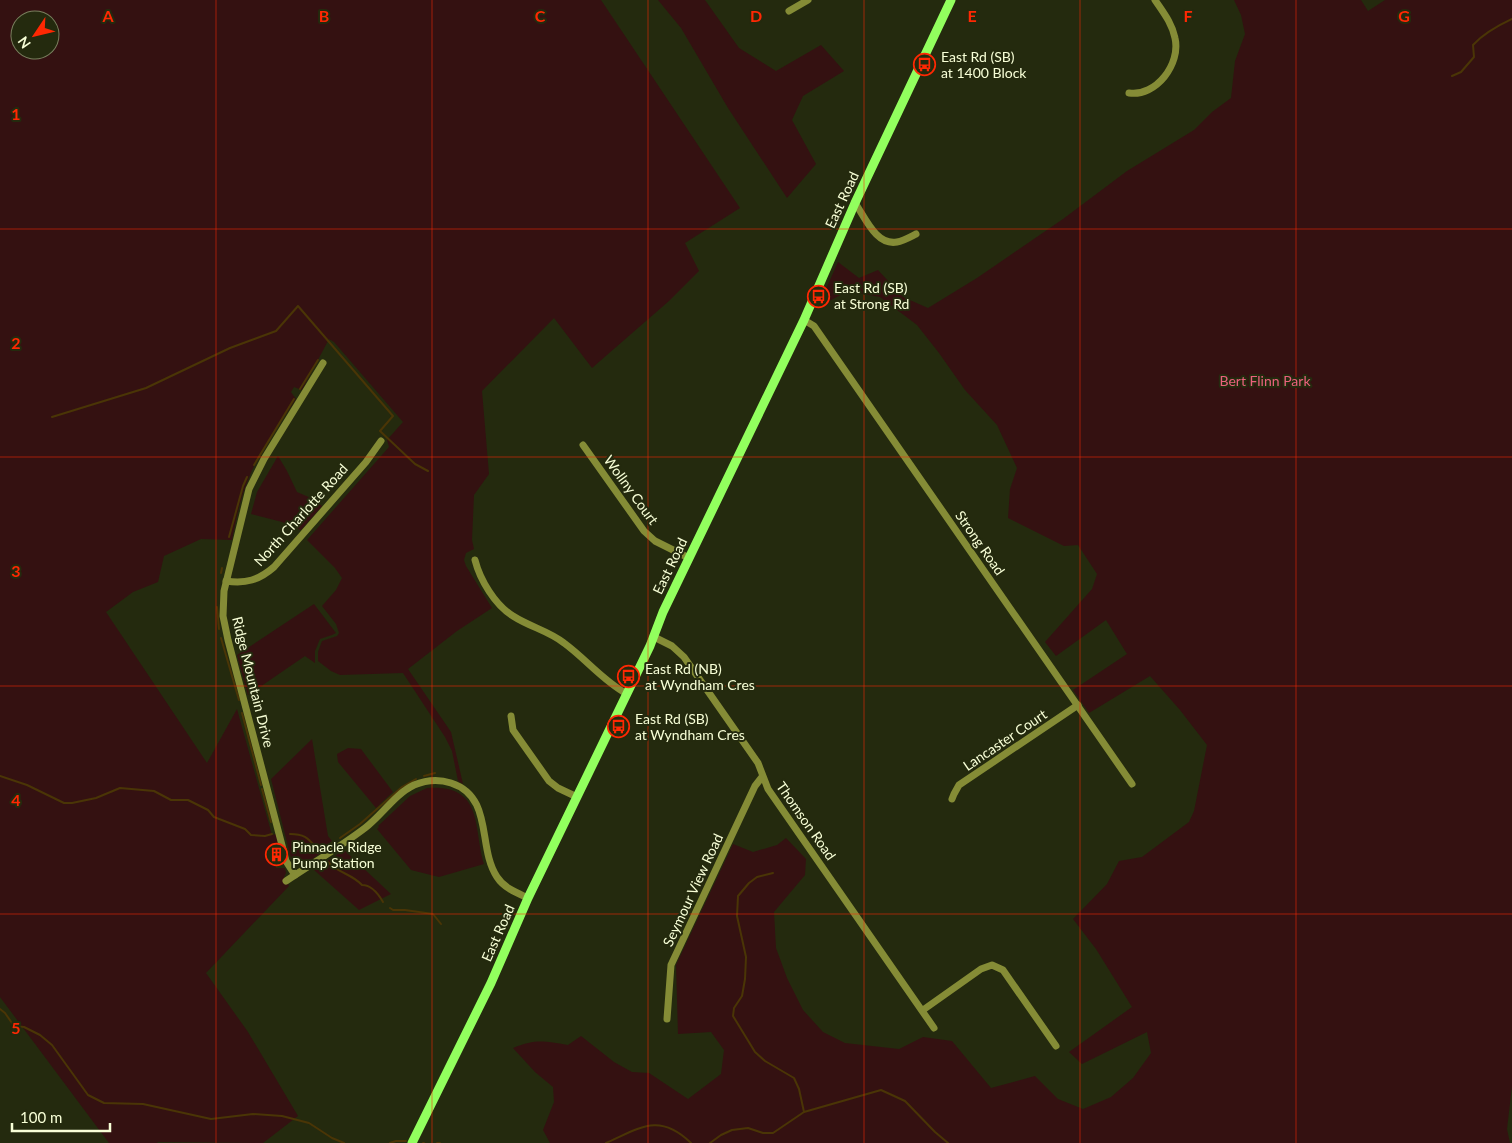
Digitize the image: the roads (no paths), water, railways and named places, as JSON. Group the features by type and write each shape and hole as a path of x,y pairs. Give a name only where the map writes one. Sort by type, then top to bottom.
{"main road":[{"name":"East Road","path":"412,1143 491,983 528,898 654,637 663,612 804,320 855,203 951,0"}],"street":[{"path":"789,11 808,0"},
{"path":"1128,93 1140,94 1156,84 1169,70 1175,54 1176,41 1172,27 1155,0"},
{"path":"855,203 878,237 886,242 896,242 916,234"},
{"name":"Strong Road","path":"804,320 814,326 1132,784"},
{"name":"Ridge Mountain Drive","path":"295,875 286,861 228,640 223,610 226,581 249,489 323,363"},
{"name":"North Charlotte Road","path":"226,581 248,582 262,577 274,567 366,462 381,441"},
{"name":"Wollny Court","path":"583,445 644,531 655,541 689,558"},
{"path":"475,560 479,574 507,612 555,636 614,687 627,694"},
{"name":"Thomson Road","path":"654,637 672,646 684,657 758,763 768,789 934,1028"},
{"name":"Lancaster Court","path":"952,799 960,786 1078,705"},
{"path":"511,716 514,730 549,781 558,788 577,797"},
{"name":"Seymour View Road","path":"667,1019 671,965 755,786 762,777"},
{"path":"286,880 365,828 407,789 420,783 440,781 462,788 473,800 483,820 489,859 493,871 507,887 528,898"},
{"path":"923,1010 980,969 992,965 1003,970 1056,1046"}],"waterway":[{"path":"1452,76 1461,72 1474,57 1473,45 1477,41 1491,30 1512,19"},
{"path":"52,417 146,388 230,348 276,331 298,306 393,416 380,431 415,464 428,471"},
{"path":"300,389 318,360"},
{"path":"254,465 294,399"},
{"path":"229,537 247,477"},
{"path":"221,573 222,568"},
{"path":"217,607 219,629"},
{"path":"221,638 239,700"},
{"path":"242,713 261,785"},
{"path":"424,776 435,773"},
{"path":"0,776 27,785 64,803 96,798 120,788 154,791 171,800 188,800 208,810 214,817 245,829 251,835 265,836 272,834"},
{"path":"340,838 360,824 402,787 416,779"},
{"path":"262,789 271,822"},
{"path":"290,834 305,837 316,848"},
{"path":"325,848 333,843"},
{"path":"328,862 362,885 372,889 383,902"},
{"path":"773,873 757,877 738,896 737,916 746,957 742,996 734,1008 733,1016 755,1052 765,1061 794,1078 799,1089 804,1112"},
{"path":"390,908 393,910 433,914 441,924"},
{"path":"0,1009 14,1026 24,1027 40,1035 52,1045 88,1095 104,1103 143,1104 211,1119 253,1114 282,1116 309,1123 332,1138 344,1143"},
{"path":"710,1143 732,1130 748,1128 763,1133 773,1133 804,1112 881,1090 905,1101 948,1143"},
{"path":"606,1143 639,1128 659,1125 680,1133 691,1143"},
{"path":"390,1143 406,1141"}],"place":[{"name":"East Rd (SB) at 1400 Block","path":"925,65"},
{"name":"East Rd (SB) at Strong Rd","path":"818,296"},
{"name":"East Rd (NB) at Wyndham Cres","path":"629,677"},
{"name":"East Rd (SB) at Wyndham Cres","path":"619,727"},
{"name":"Pinnacle Ridge Pump Station","path":"276,855"}],"park label":[{"name":"Bert Flinn Park","path":"1265,381"}]}
